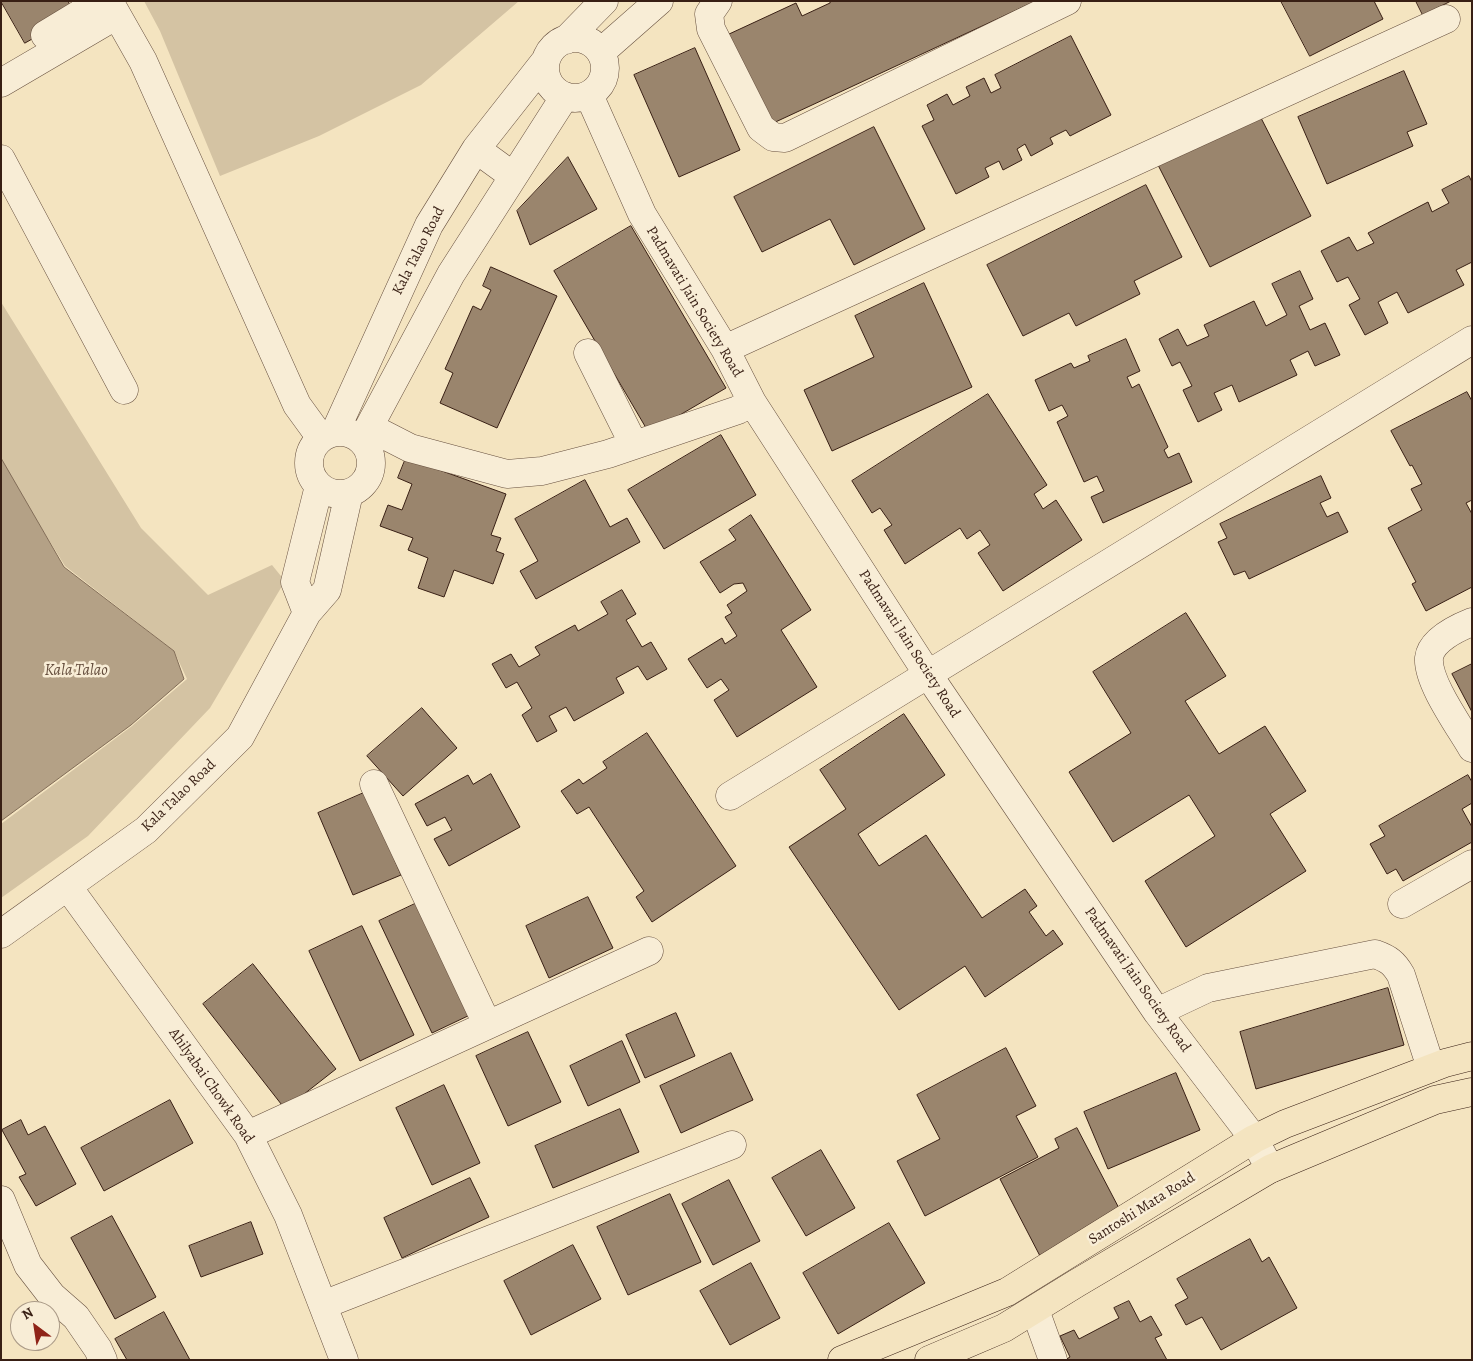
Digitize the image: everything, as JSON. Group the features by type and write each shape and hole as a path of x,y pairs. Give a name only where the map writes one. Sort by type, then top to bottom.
{"main road":[{"name":"Santoshi Mata Road","path":"842,1360 1008,1292 1254,1139 1285,1124 1438,1065 1472,1056"},
{"name":"Santoshi Mata Road","path":"929,1360 1004,1328 1270,1169 1435,1100 1472,1092"}],"street":[{"path":"566,40 604,1"},
{"path":"601,52 659,1"},
{"path":"718,1 708,14 711,29 761,128 773,137 785,138 1066,1"},
{"path":"1,62 109,6"},
{"path":"1,83 109,6"},
{"path":"109,6 143,61 297,406 328,435"},
{"path":"725,349 1446,19"},
{"path":"576,38 586,40 601,52 605,71 603,81 597,89 577,95 553,88 545,70 546,60 550,51 566,40 576,38"},
{"name":"Kala Talao Road","path":"328,435 429,224 476,149 546,60"},
{"path":"577,95 513,176 451,274 366,434 368,448 372,457 372,467 369,477 363,486 343,495 332,494 315,482 310,472 309,461 311,451 328,435 345,432 354,435 366,434 507,474 542,471 608,454 738,410 752,402"},
{"name":"Padmavati Jain Society Road","path":"577,95 642,214 725,349 752,402 928,674 1157,1012 1254,1139 1270,1169"},
{"path":"476,149 513,176"},
{"path":"1,159 124,390"},
{"path":"730,796 1472,340"},
{"path":"588,353 634,445"},
{"path":"307,613 295,582 319,486"},
{"name":"Kala Talao Road","path":"1,934 146,830 240,737 307,613 327,590 349,493"},
{"path":"1472,622 1455,629 1436,644 1429,658 1432,679 1472,748"},
{"path":"374,784 487,1024"},
{"path":"1402,904 1472,864"},
{"name":"Ahilyabai Chowk Road","path":"68,887 248,1135 288,1215 344,1360"},
{"path":"248,1135 650,951"},
{"path":"1157,1012 1208,988 1375,954 1394,963 1401,975 1438,1065"},
{"path":"323,1305 732,1145"},
{"path":"1,1200 28,1265 52,1296 76,1317 98,1349 103,1360"},
{"path":"1034,1310 1053,1360"}],"shaded area":[{"path":"144,1 519,1 421,85 319,136 220,176 160,31"},
{"path":"1,302 141,528 208,595 272,565 285,581 210,708 88,836 1,898 1,824 132,726 187,679 174,651 65,566 1,463"}],"water":[{"name":"Kala Talao","path":"1,458 64,567 174,651 184,679 131,725 1,821"}],"building":[{"path":"1,1 68,1 75,15 25,43"},
{"path":"829,1 1036,1 769,125 727,35 796,3 802,16 830,3"},
{"path":"1281,1 1374,1 1383,19 1310,56"},
{"path":"1416,1 1451,1 1423,15"},
{"path":"1071,36 1111,115 1070,136 1066,130 1050,138 1053,144 1031,156 1025,144 1017,149 1022,160 1003,170 999,161 985,168 989,177 956,194 922,126 934,120 927,105 947,94 953,105 970,96 966,87 984,78 991,93 1001,88 995,75"},
{"path":"695,48 740,150 679,177 634,75"},
{"path":"1404,71 1427,124 1407,132 1413,146 1327,184 1298,117"},
{"path":"1259,114 1311,216 1210,267 1158,165"},
{"path":"874,127 925,229 854,265 830,219 762,252 734,197"},
{"path":"568,157 597,209 530,245 517,211"},
{"path":"1469,176 1472,182 1472,262 1456,270 1464,285 1408,313 1397,292 1378,302 1388,323 1365,335 1349,305 1360,299 1348,277 1337,282 1321,251 1349,237 1357,251 1374,243 1368,233 1428,202 1432,212 1449,203 1442,190"},
{"path":"1146,185 1182,257 1134,281 1140,294 1076,326 1069,313 1023,336 987,265"},
{"path":"631,226 726,388 649,433 554,271"},
{"path":"491,267 557,296 497,428 440,403 453,373 445,369 473,306 481,310 491,290 483,286"},
{"path":"1300,271 1313,299 1299,306 1310,330 1325,323 1340,355 1315,366 1308,351 1290,360 1297,375 1239,402 1232,385 1214,393 1222,410 1198,422 1183,390 1192,386 1180,362 1172,366 1159,339 1178,329 1187,346 1209,336 1204,325 1254,301 1266,326 1287,315 1272,284"},
{"path":"924,283 972,387 832,451 804,390 874,357 855,316"},
{"path":"1126,339 1140,371 1127,377 1132,388 1139,384 1168,447 1164,450 1168,458 1179,453 1192,482 1103,523 1091,497 1104,491 1097,476 1084,482 1057,422 1068,416 1062,405 1049,411 1035,380 1071,363 1074,368 1090,361 1088,356"},
{"path":"1467,392 1472,401 1472,500 1466,503 1472,514 1472,587 1426,611 1412,584 1416,582 1388,528 1422,510 1411,489 1422,484 1391,431"},
{"path":"988,394 1047,485 1034,494 1043,509 1056,500 1082,540 1003,591 978,553 990,545 980,530 967,539 960,528 905,564 884,530 892,525 880,508 872,513 852,481"},
{"path":"721,435 756,495 664,549 628,490"},
{"path":"406,458 506,494 491,535 501,538 496,551 504,554 493,584 454,570 444,597 418,588 428,558 408,550 413,538 380,526 388,505 402,510 412,484 398,478"},
{"path":"1321,476 1331,498 1320,503 1327,517 1338,512 1348,532 1249,579 1245,571 1234,575 1218,542 1227,538 1220,524"},
{"path":"585,480 610,527 627,518 640,542 536,599 520,571 538,561 515,519"},
{"path":"751,515 811,610 781,630 817,687 737,737 714,700 729,690 721,679 707,688 688,659 722,638 725,644 737,636 725,617 732,613 727,605 747,591 743,583 734,584 720,593 700,562 736,540 729,530"},
{"path":"622,590 636,614 626,620 642,647 651,642 667,669 647,680 638,666 616,678 624,693 574,721 566,707 549,716 557,731 537,742 522,715 532,708 517,682 506,688 492,664 511,654 519,667 540,655 535,647 575,625 578,631 608,614 601,602"},
{"path":"1186,613 1226,676 1185,701 1219,754 1265,726 1306,791 1270,814 1306,871 1186,947 1145,881 1215,836 1189,795 1113,842 1069,772 1131,733 1093,672"},
{"path":"1472,664 1472,712 1452,674"},
{"path":"422,708 457,748 403,796 367,756"},
{"path":"904,714 945,775 858,834 879,866 926,835 982,918 1025,889 1037,906 1029,912 1046,936 1053,930 1063,944 985,997 965,966 899,1010 789,847 846,809 820,770"},
{"path":"647,733 736,866 652,922 636,897 644,891 589,807 577,814 561,791 579,779 583,784 607,768 603,762"},
{"path":"491,774 520,827 449,866 434,839 452,830 445,817 427,826 415,804 468,775 473,784"},
{"path":"1468,775 1472,782 1472,803 1462,809 1472,827 1472,842 1403,881 1396,869 1387,874 1370,844 1385,836 1379,826"},
{"path":"366,792 401,875 353,895 318,813"},
{"path":"588,897 613,948 549,978 526,926"},
{"path":"419,902 472,1014 432,1033 379,921"},
{"path":"362,926 414,1035 360,1061 309,951"},
{"path":"253,964 336,1069 285,1109 203,1004"},
{"path":"1388,988 1404,1045 1256,1089 1240,1032"},
{"path":"676,1013 695,1056 645,1078 626,1035"},
{"path":"528,1032 561,1102 508,1126 476,1056"},
{"path":"622,1041 640,1082 588,1106 570,1066"},
{"path":"1006,1048 1036,1106 1016,1116 1038,1157 925,1216 897,1161 940,1139 917,1095"},
{"path":"731,1053 753,1100 681,1133 660,1086"},
{"path":"1176,1073 1200,1130 1108,1169 1084,1112"},
{"path":"444,1085 480,1163 432,1185 396,1108"},
{"path":"170,1100 193,1143 104,1191 81,1148"},
{"path":"620,1109 639,1152 553,1188 535,1146"},
{"path":"21,1120 28,1135 45,1126 76,1184 36,1206 19,1177 26,1174 2,1130"},
{"path":"1077,1128 1122,1214 1040,1256 1000,1179 1059,1148 1055,1139"},
{"path":"821,1150 855,1208 806,1236 772,1178"},
{"path":"470,1178 489,1217 402,1258 384,1218"},
{"path":"729,1180 760,1241 713,1265 682,1204"},
{"path":"670,1194 701,1262 628,1295 597,1227"},
{"path":"112,1216 156,1297 115,1319 71,1238"},
{"path":"251,1222 263,1254 201,1277 189,1246"},
{"path":"889,1223 925,1283 838,1334 803,1273"},
{"path":"1250,1239 1262,1262 1269,1257 1297,1308 1221,1350 1202,1317 1186,1325 1175,1305 1188,1298 1177,1279"},
{"path":"573,1245 601,1299 531,1335 504,1281"},
{"path":"751,1263 780,1318 730,1345 700,1291"},
{"path":"1129,1301 1140,1322 1151,1316 1162,1335 1155,1338 1167,1360 1065,1360 1070,1357 1060,1336 1074,1330 1079,1339 1119,1318 1114,1308"},
{"path":"164,1312 190,1360 127,1360 115,1339"}]}
